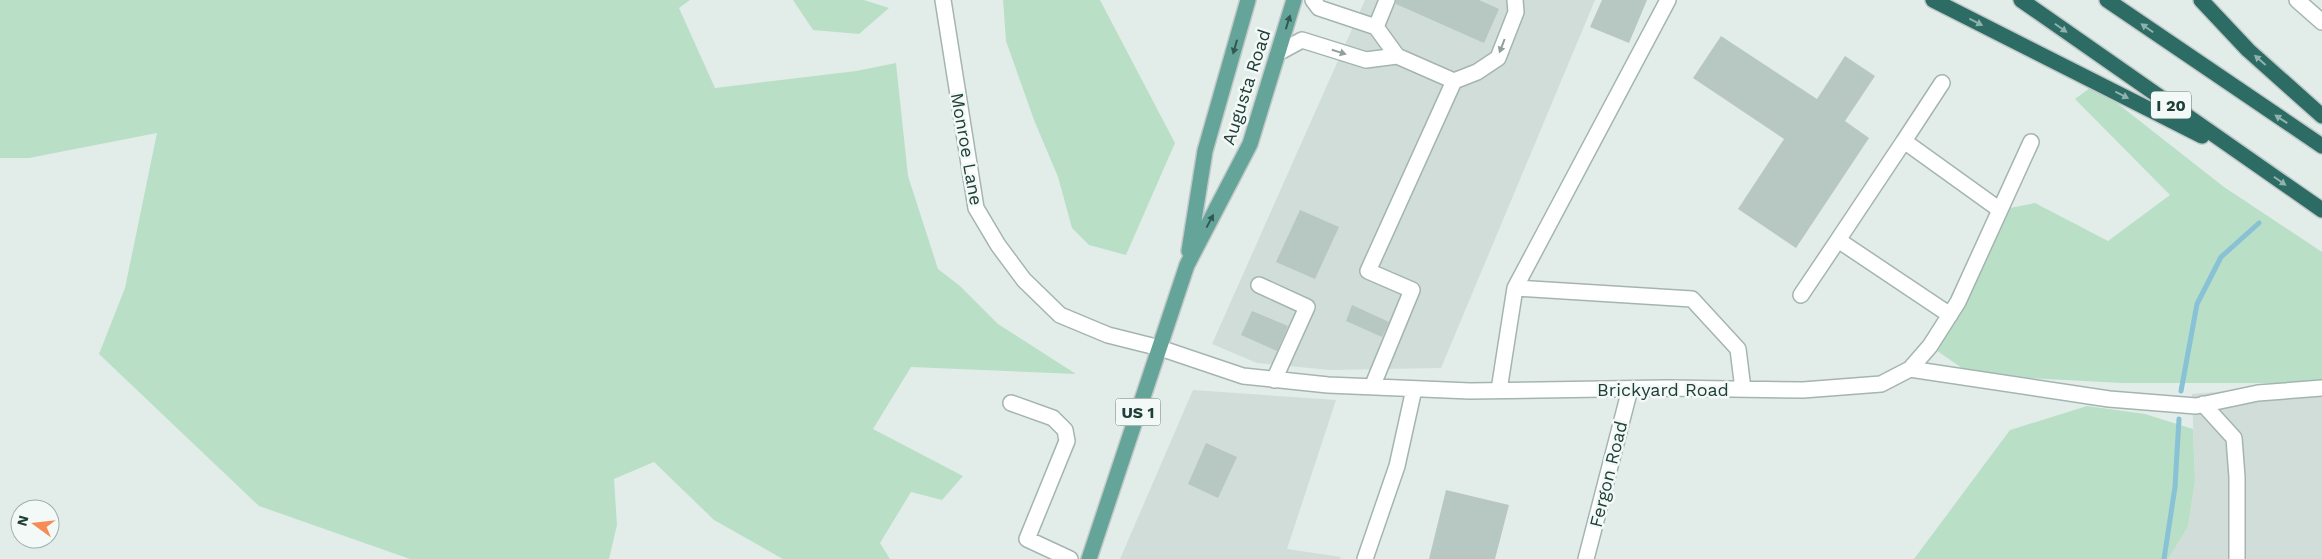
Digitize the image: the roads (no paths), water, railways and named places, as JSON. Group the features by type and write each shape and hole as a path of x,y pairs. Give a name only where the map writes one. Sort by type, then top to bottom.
{"highway":[{"path":"1933,0 2252,161"},
{"name":"I 20","path":"2021,0 2322,210"},
{"path":"2107,0 2322,146"},
{"path":"2201,0 2248,50 2322,116"}],"main road":[{"name":"Augusta Road","path":"1089,559 1187,264 1205,151 1248,0"},
{"name":"Augusta Road","path":"1187,264 1250,144 1294,0"}],"street":[{"name":"Monroe Lane","path":"943,0 976,208 998,245 1024,280 1060,315 1108,335 1160,348"},
{"path":"1312,0 1319,8 1376,27 1397,56 1454,81"},
{"path":"1376,27 1387,0"},
{"path":"1372,386 1412,290 1368,272 1454,81 1477,72 1498,58 1516,12 1515,0"},
{"path":"1499,390 1516,288 1668,0"},
{"path":"2297,0 2322,22"},
{"path":"1278,53 1302,40 1366,60 1397,56"},
{"path":"1801,294 1942,83"},
{"path":"1904,141 2000,210"},
{"name":"Brickyard Road","path":"1160,348 1243,376 1274,380 1372,386 1499,390 1803,390 1881,384 1910,368 1930,346 1950,315 1958,302 2031,142"},
{"path":"1838,240 1950,315"},
{"path":"1259,285 1307,307 1274,380"},
{"path":"1516,288 1692,300 1738,349 1743,389"},
{"path":"1910,368 2109,399 2196,406 2258,393 2322,388"},
{"path":"1365,559 1397,466 1414,388"},
{"name":"Fergon Road","path":"1586,559 1630,389"},
{"path":"1010,403 1053,418 1065,430 1067,441 1027,540 1070,559"},
{"path":"2203,404 2234,438 2237,477 2237,559"}],"waterway":[{"path":"2181,391 2197,304 2221,257 2259,223"},
{"path":"2164,559 2175,487 2179,419"}]}
